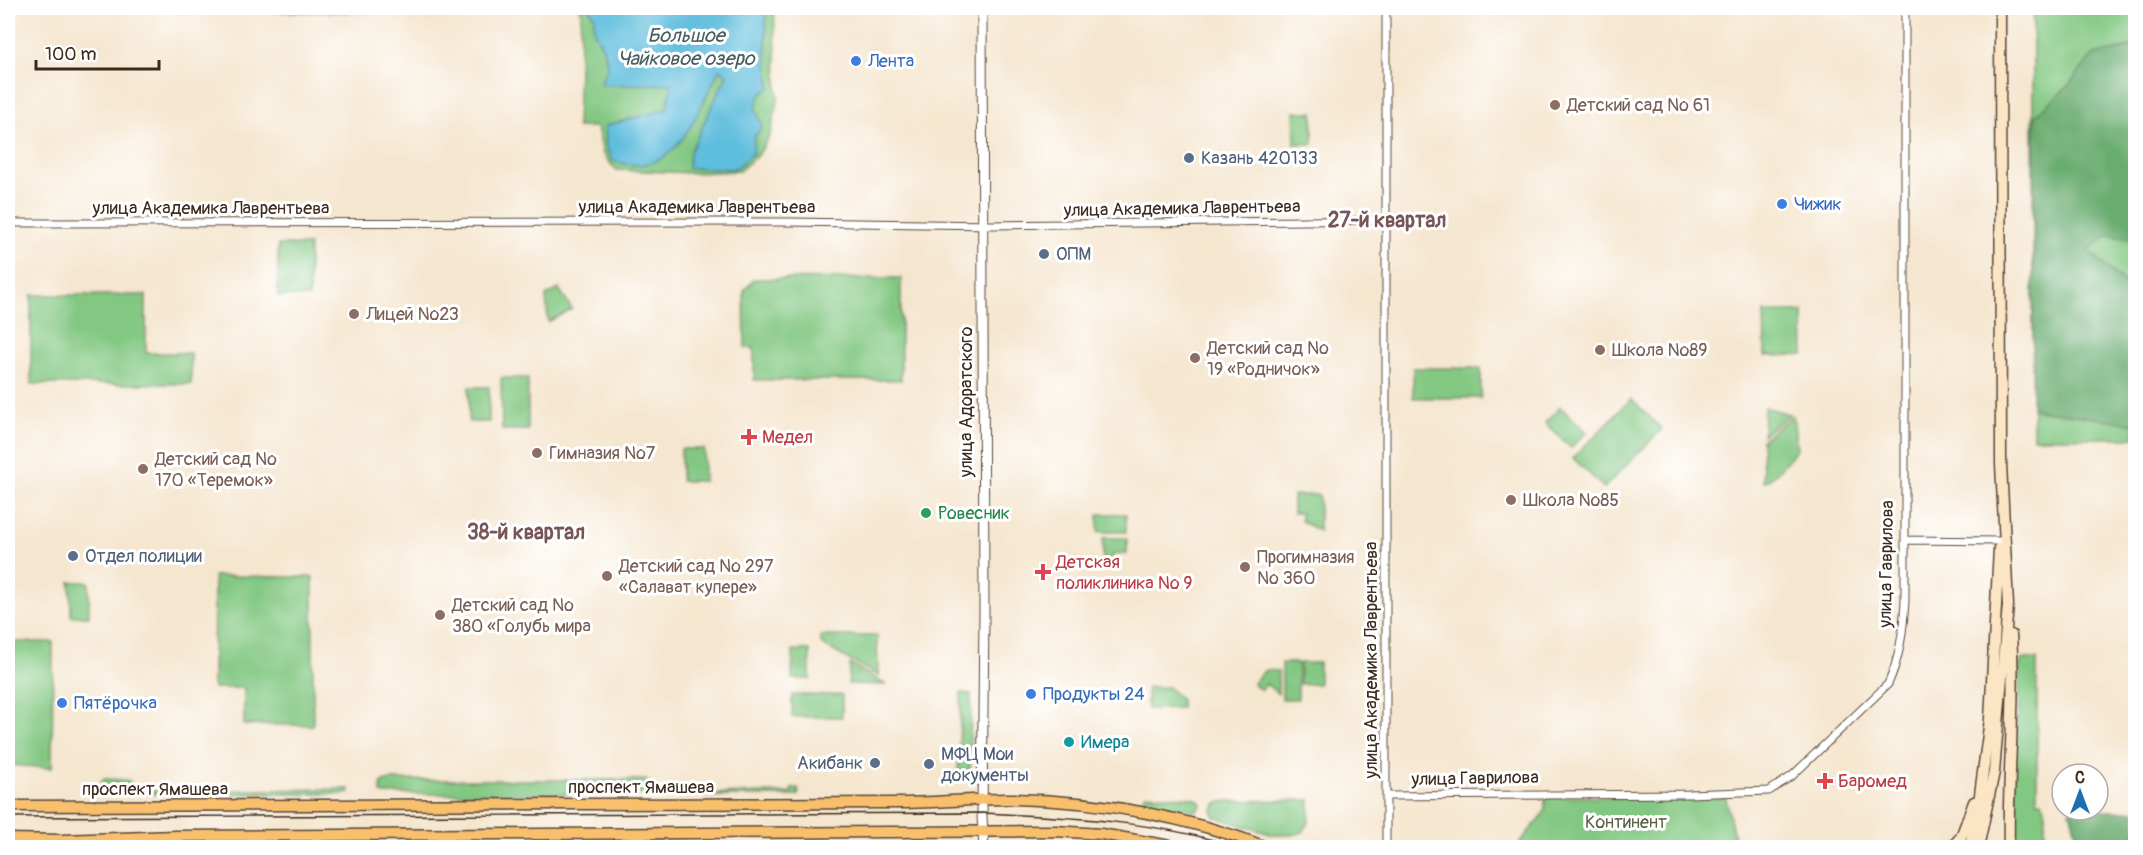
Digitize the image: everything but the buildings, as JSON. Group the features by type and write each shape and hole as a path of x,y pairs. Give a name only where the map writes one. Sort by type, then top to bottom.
{"main road":[{"path":"1969,848 1977,817 1990,719 1999,542 2001,464 2000,8"},
{"path":"2001,464 2013,673 2008,806 2010,848"},
{"path":"1978,848 1994,772 2008,605"},
{"path":"1951,848 1961,837 1980,782"},
{"name":"проспект Ямашева","path":"8,806 925,803 1050,800 1135,810 1203,826 1269,848"},
{"path":"2003,848 2008,806"},
{"path":"8,839 1055,831 1101,834 1182,848"}],"street":[{"name":"улица Адоратского","path":"979,848 983,800 984,612 982,8"},
{"name":"улица Академика Лаврентьева","path":"1386,8 1386,848"},
{"name":"улица Гаврилова","path":"1386,796 1688,794 1769,791 1799,770 1888,684 1896,663 1905,602 1905,8"},
{"name":"улица Академика Лаврентьева","path":"8,223 800,222 982,225 1386,220"},
{"path":"1905,540 1999,542"},
{"name":"улица Адоратского","path":"982,832 984,848"}],"green space":[{"path":"180,8 441,8 441,10 437,12 179,12"},
{"path":"579,8 588,8 594,15 594,31 603,48 608,66 673,84 667,109 605,126 704,102 719,69 727,75 689,168 735,169 753,153 754,138 762,126 755,107 765,71 766,8 774,8 778,101 770,135 759,154 739,171 696,173 616,170 603,154 597,127 577,127 581,9"},
{"path":"2033,8 2135,8 2135,438 2033,438"},
{"path":"2135,43 2135,240 2109,235 2088,250 2122,281 2135,287 2135,424 2032,409 2035,116 2064,90 2093,55 2130,47"},
{"path":"1294,112 1313,112 1313,144 1295,144"},
{"path":"278,245 309,245 309,297 278,296"},
{"path":"901,278 901,380 754,380 754,348 745,348 744,291 754,279"},
{"path":"559,289 572,309 548,322 546,296"},
{"path":"31,295 146,295 146,353 191,353 191,384 31,384"},
{"path":"1764,312 1803,312 1804,355 1765,356"},
{"path":"1413,368 1481,368 1481,398 1413,398"},
{"path":"501,378 528,378 528,430 502,430"},
{"path":"469,387 489,387 489,422 469,422"},
{"path":"1631,399 1662,429 1604,488 1573,458"},
{"path":"1560,407 1587,432 1571,448 1545,423"},
{"path":"1764,407 1790,414 1763,435"},
{"path":"1793,415 1797,449 1772,478 1763,482 1762,440"},
{"path":"681,449 704,449 704,481 681,481"},
{"path":"1293,495 1319,495 1319,531 1301,521 1301,513 1293,513"},
{"path":"1098,514 1126,514 1126,532 1098,532"},
{"path":"1103,538 1127,538 1127,554 1113,554 1112,569 1103,569"},
{"path":"214,576 313,577 313,725 244,725 244,688 213,688"},
{"path":"70,582 89,582 89,616 71,616"},
{"path":"821,636 877,636 878,676 821,644"},
{"path":"8,642 53,642 52,768 8,765"},
{"path":"793,650 810,650 810,679 792,679"},
{"path":"2023,659 2037,659 2037,801 2042,801 2045,808 2045,847 2014,848 2019,671 2020,662"},
{"path":"1282,663 1298,663 1298,699 1282,699"},
{"path":"1300,663 1319,663 1319,684 1300,684"},
{"path":"850,664 886,685 848,684"},
{"path":"1265,670 1278,671 1278,694 1266,684 1261,690 1253,683"},
{"path":"1147,687 1168,687 1181,700 1181,708 1147,709"},
{"path":"961,693 971,694 970,773 958,773"},
{"path":"792,695 842,695 842,717 792,717"},
{"path":"103,779 127,780 130,782 130,792 100,792 100,783"},
{"path":"392,780 646,780 650,791 647,794 381,793 383,782"},
{"path":"676,787 681,788 687,794 790,793 793,788 798,789 799,795 675,796"},
{"path":"349,789 350,793 346,794 142,794 139,791"},
{"path":"1146,794 1195,798 1201,805 1197,811 1194,811 1145,801 1143,797"},
{"name":"Континент","path":"1545,797 1726,798 1736,847 1516,848 1545,811"},
{"path":"1310,800 1309,823 1303,832 1291,835 1273,835 1215,817 1212,811 1217,803 1227,801"},
{"path":"2110,811 2135,811 2135,847 2080,847 2073,822 2110,822"},
{"path":"685,841 685,847 528,848 528,842"}],"water":[{"name":"Большое Чайковое озеро","path":"588,8 766,8 766,52 770,88 761,94 755,107 762,126 754,138 753,153 735,169 688,168 690,152 727,75 720,69 692,123 668,154 653,162 634,165 612,160 606,146 605,126 667,109 672,84 600,85 608,65 603,48 594,31 594,15"}],"tram line":[{"path":"8,817 982,813 1048,816 1145,826 1241,848"}],"place":[{"name":"Лента","path":"856,61"},
{"name":"Детский сад № 61","path":"1555,105"},
{"name":"Казань 420133","path":"1189,158"},
{"name":"Чижик","path":"1782,204"},
{"name":"ОПМ","path":"1044,254"},
{"name":"Лицей №23","path":"354,314"},
{"name":"Школа №89","path":"1600,350"},
{"name":"Детский сад № 19 «Родничок»","path":"1195,358"},
{"name":"Медел","path":"749,437"},
{"name":"Гимназия №7","path":"537,453"},
{"name":"Детский сад № 170 «Теремок»","path":"143,469"},
{"name":"Школа №85","path":"1511,500"},
{"name":"Ровесник","path":"926,513"},
{"name":"Отдел полиции","path":"73,556"},
{"name":"Прогимназия № 360","path":"1245,567"},
{"name":"Детская поликлиника № 9","path":"1043,572"},
{"name":"Детский сад № 297 «Салават купере»","path":"607,576"},
{"name":"Детский сад № 380 «Голубь мира","path":"440,615"},
{"name":"Продукты 24","path":"1031,694"},
{"name":"Пятёрочка","path":"62,703"},
{"name":"Имера","path":"1069,742"},
{"name":"Акибанк","path":"875,763"},
{"name":"МФЦ Мои документы","path":"929,764"},
{"name":"Баромед","path":"1825,781"}],"district":[{"name":"27-й квартал","path":"1387,220"},
{"name":"38-й квартал","path":"526,532"}]}
